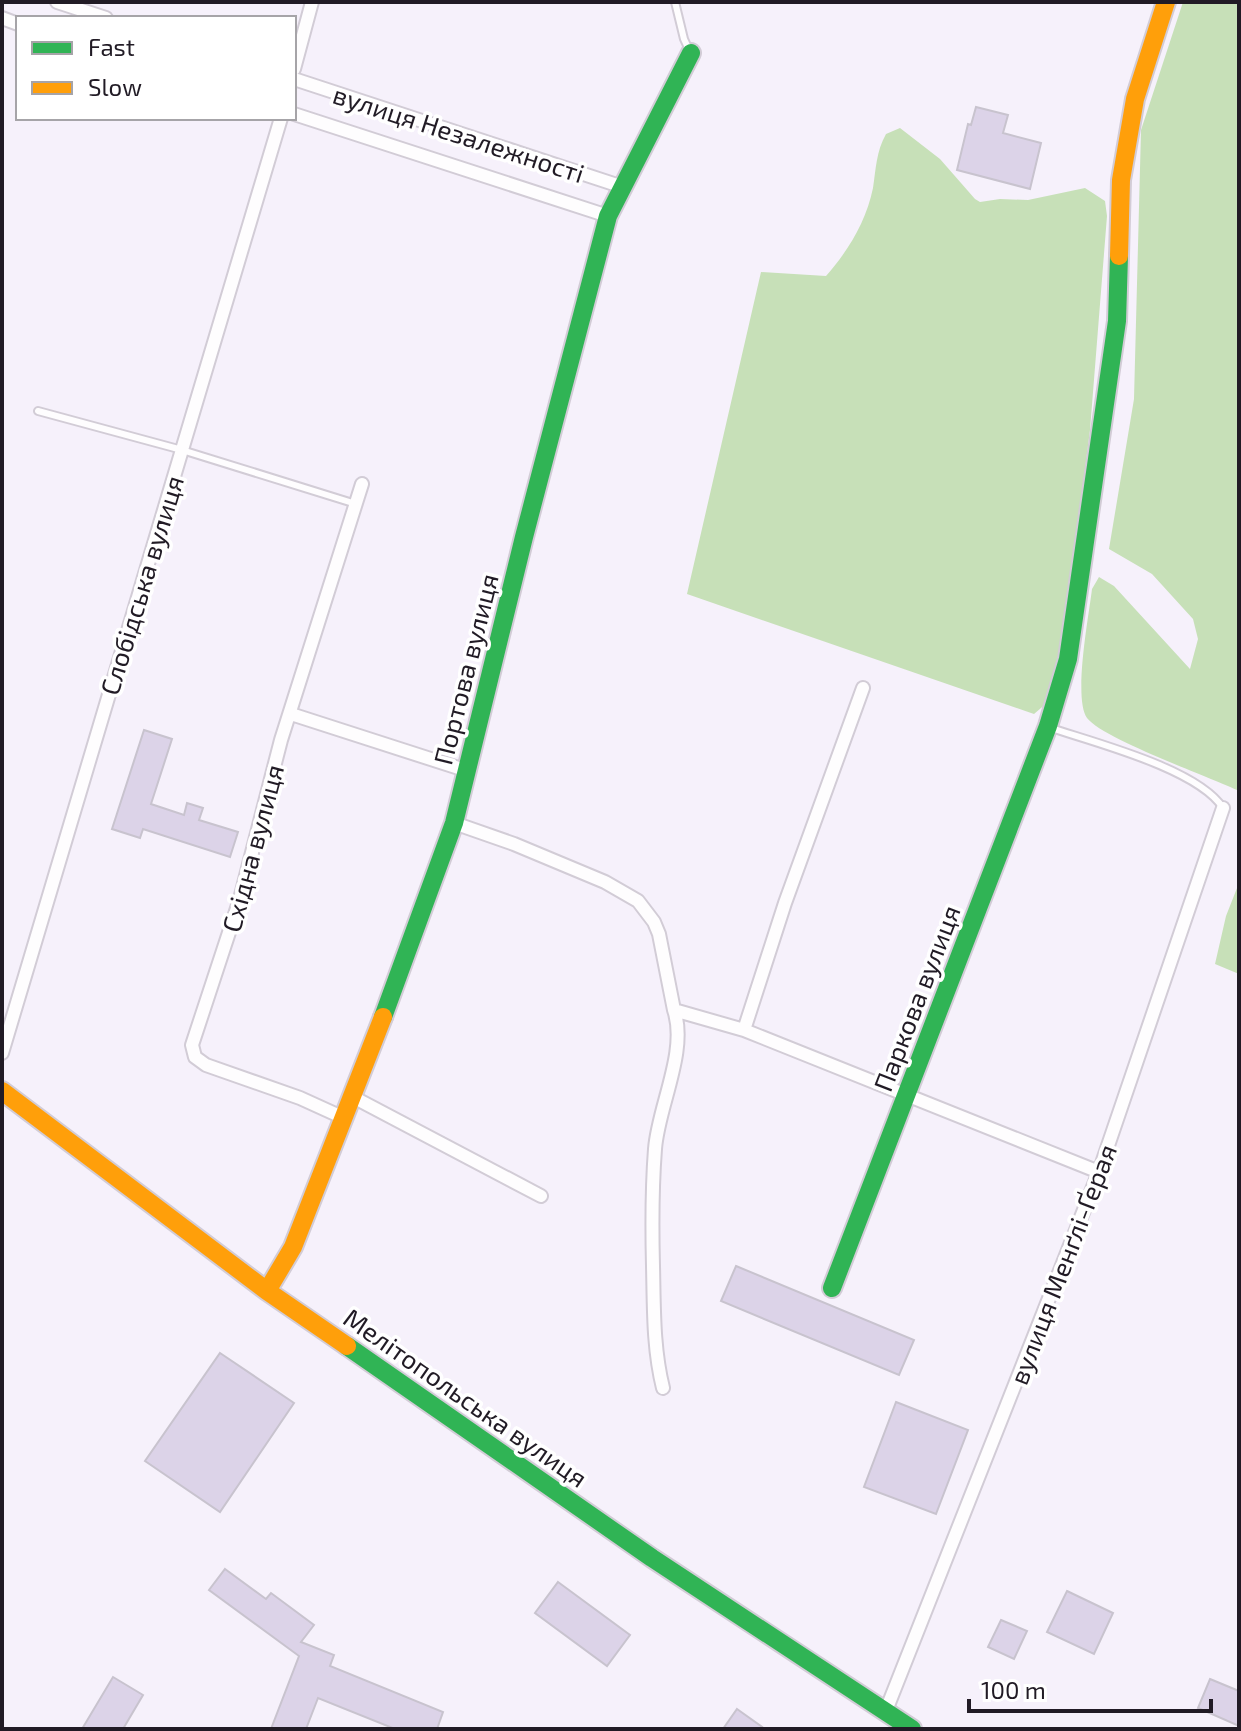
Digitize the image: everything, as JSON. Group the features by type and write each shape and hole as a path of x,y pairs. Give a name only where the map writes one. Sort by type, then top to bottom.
{"street":[{"path":"57,2 100,16"},
{"path":"296,62 312,2"},
{"name":"Паркова вулиця","path":"832,1288 1048,726 1070,644 1117,321 1121,180 1135,99 1166,2"},
{"name":"Портова вулиця","path":"267,1291 293,1247 353,1097 454,823 524,537 608,216 691,53"},
{"name":"вулиця Незалежності","path":"296,80 623,187"},
{"name":"вулиця Незалежності","path":"296,115 608,216"},
{"name":"Слобідська вулиця","path":"2,1053 280,120"},
{"name":"Східна вулиця","path":"344,1118 300,1098 206,1065 195,1057 193,1039 240,899 281,740 362,484"},
{"path":"744,1030 785,903 863,688"},
{"path":"291,714 468,771"},
{"name":"вулиця Менґлі-Ґерая","path":"885,1713 1099,1172 1223,808"},
{"path":"454,823 605,882 638,901 659,934 677,1030 673,1067 655,1146 653,1229 657,1362 663,1388"},
{"path":"674,1010 744,1030 1099,1172"},
{"name":"Мелітопольська вулиця","path":"2,1091 267,1291 652,1558 912,1729"},
{"path":"353,1097 541,1196"}],"lane":[{"path":"675,2 684,39 691,53"},
{"path":"38,411 182,450 356,504"},
{"path":"1048,726 1176,773 1214,795 1223,808"}],"green space":[{"path":"1183,2 1239,2 1239,791 1134,747 1097,727 1087,718 1081,693 1092,589 1099,577 1114,586 1190,669 1198,639 1193,619 1152,574 1109,549 1134,399 1141,130"},
{"path":"900,128 940,159 980,202 1028,200 1085,188 1105,201 1107,216 1090,430 1065,625 1048,702 1034,714 687,594 761,272 826,276 849,246 866,213 878,154 886,134"},
{"path":"1239,883 1239,974 1215,964 1226,916"}],"building":[{"path":"976,107 1008,115 1003,133 1041,143 1030,189 957,170 968,124 971,125"},
{"path":"144,730 172,739 151,804 184,815 187,803 203,808 199,820 238,832 230,857 143,829 140,838 112,829"},
{"path":"736,1266 914,1340 899,1375 721,1301"},
{"path":"220,1353 294,1403 220,1512 145,1461"},
{"path":"896,1402 968,1430 936,1514 864,1487"},
{"path":"225,1569 266,1599 271,1593 314,1625 301,1642 334,1655 330,1666 443,1712 437,1729 395,1729 318,1698 306,1729 271,1729 299,1656 209,1590"},
{"path":"558,1582 630,1635 607,1666 535,1613"},
{"path":"1067,1591 1113,1613 1094,1654 1047,1632"},
{"path":"1001,1620 1027,1631 1014,1659 988,1647"},
{"path":"113,1677 143,1695 123,1729 82,1729"},
{"path":"1210,1679 1239,1691 1239,1726 1198,1708"},
{"path":"737,1709 765,1729 723,1729"}],"traffic: fast":[{"path":"383,1017 454,823 524,537 608,216 691,53"},
{"path":"832,1288 1048,726 1068,659 1117,321 1119,256"},
{"path":"347,1346 652,1558 912,1729"}],"traffic: slow":[{"path":"1119,256 1121,180 1135,99 1166,2"},
{"path":"267,1291 293,1247 383,1017"},
{"path":"2,1091 267,1291 347,1346"}]}
